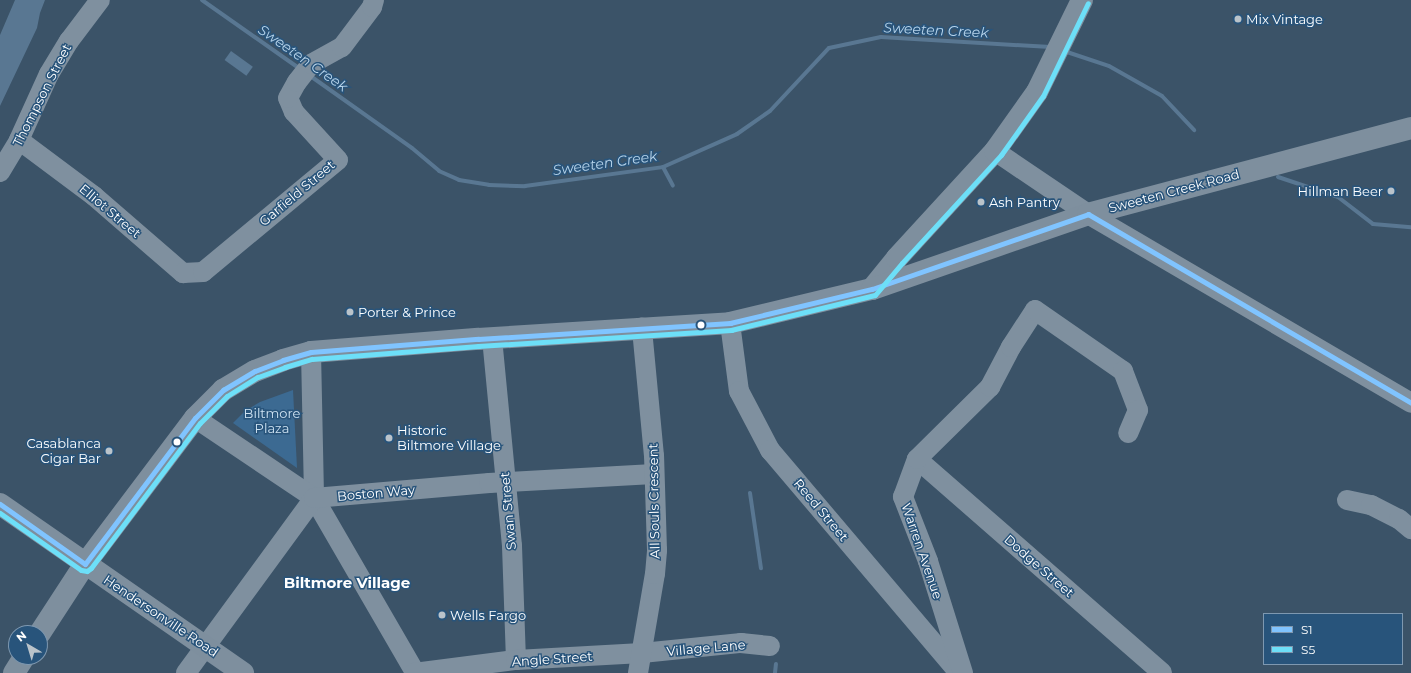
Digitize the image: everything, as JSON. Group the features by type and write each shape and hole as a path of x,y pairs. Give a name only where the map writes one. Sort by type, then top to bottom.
{"main road":[{"path":"872,289 897,258 995,151 1037,92 1082,0"},
{"name":"Sweeten Creek Road","path":"45,625 85,564 195,418 223,390 255,371 283,360 311,352 492,338 730,323 872,289 1088,214 1411,128"},
{"name":"Hendersonville Road","path":"0,504 243,673"}],"street":[{"name":"Thompson Street","path":"0,172 19,140 49,74 69,41 100,0"},
{"name":"Garfield Street","path":"203,272 338,160 294,112 288,98 310,64 342,47 372,7 374,0"},
{"name":"Elliot Street","path":"19,140 94,196 183,274 203,272"},
{"path":"995,151 1088,214 1411,403"},
{"name":"Warren Avenue","path":"963,673 928,561 903,497 917,459 990,387 1011,347 1035,310 1123,371 1138,410 1128,433"},
{"name":"Reed Street","path":"730,323 739,390 770,450 959,673"},
{"name":"All Souls Crescent","path":"638,673 657,550 649,383 642,328"},
{"name":"Swan Street","path":"492,338 513,562 516,660"},
{"path":"186,673 314,498 311,352"},
{"path":"195,418 314,498 415,672"},
{"name":"Dodge Street","path":"917,459 1162,673"},
{"name":"Boston Way","path":"314,498 506,483 654,474"},
{"path":"1347,500 1371,505 1398,519 1411,529"},
{"name":"Village Lane","path":"642,653 741,643 770,646"},
{"name":"Angle Street","path":"415,672 516,660 642,653"}],"green space":[{"name":"Biltmore Plaza","path":"293,390 297,468 233,423 245,411 260,402"}],"shaded area":[{"path":"15,0 45,0 40,13 37,28 0,106 0,35"},
{"path":"231,51 253,67 246,76 225,60"}],"waterway":[{"name":"Sweeten Creek","path":"202,0 300,69"},
{"name":"Sweeten Creek","path":"309,75 412,148 439,171 459,180 489,185 525,186 663,167 737,134 770,111 829,48 881,37 1051,47"},
{"name":"Sweeten Creek","path":"1064,51 1109,66 1162,96 1194,130"},
{"path":"663,167 673,186"},
{"name":"Sweeten Creek","path":"1278,177 1338,197 1373,224 1411,227"},
{"path":"750,493 761,568"},
{"path":"775,673 776,664"}],"transit line":[{"name":"S5","path":"0,513 81,570 87,571 91,568 200,423 227,396 258,377 285,367 312,359 478,346 731,330 875,295 902,263 1001,155 1043,96 1088,3"},
{"name":"S1","path":"0,504 85,564 195,418 223,390 255,371 283,360 311,352 478,339 730,323 872,289 1088,214 1411,403"}],"place":[{"name":"Mix Vintage","path":"1238,19"},
{"name":"Hillman Beer","path":"1391,191"},
{"name":"Ash Pantry","path":"981,202"},
{"name":"Porter & Prince","path":"350,312"},
{"name":"Historic Biltmore Village","path":"389,438"},
{"name":"Casablanca Cigar Bar","path":"109,451"},
{"name":"Wells Fargo","path":"442,615"}],"district":[{"name":"Biltmore Village","path":"347,583"}]}
